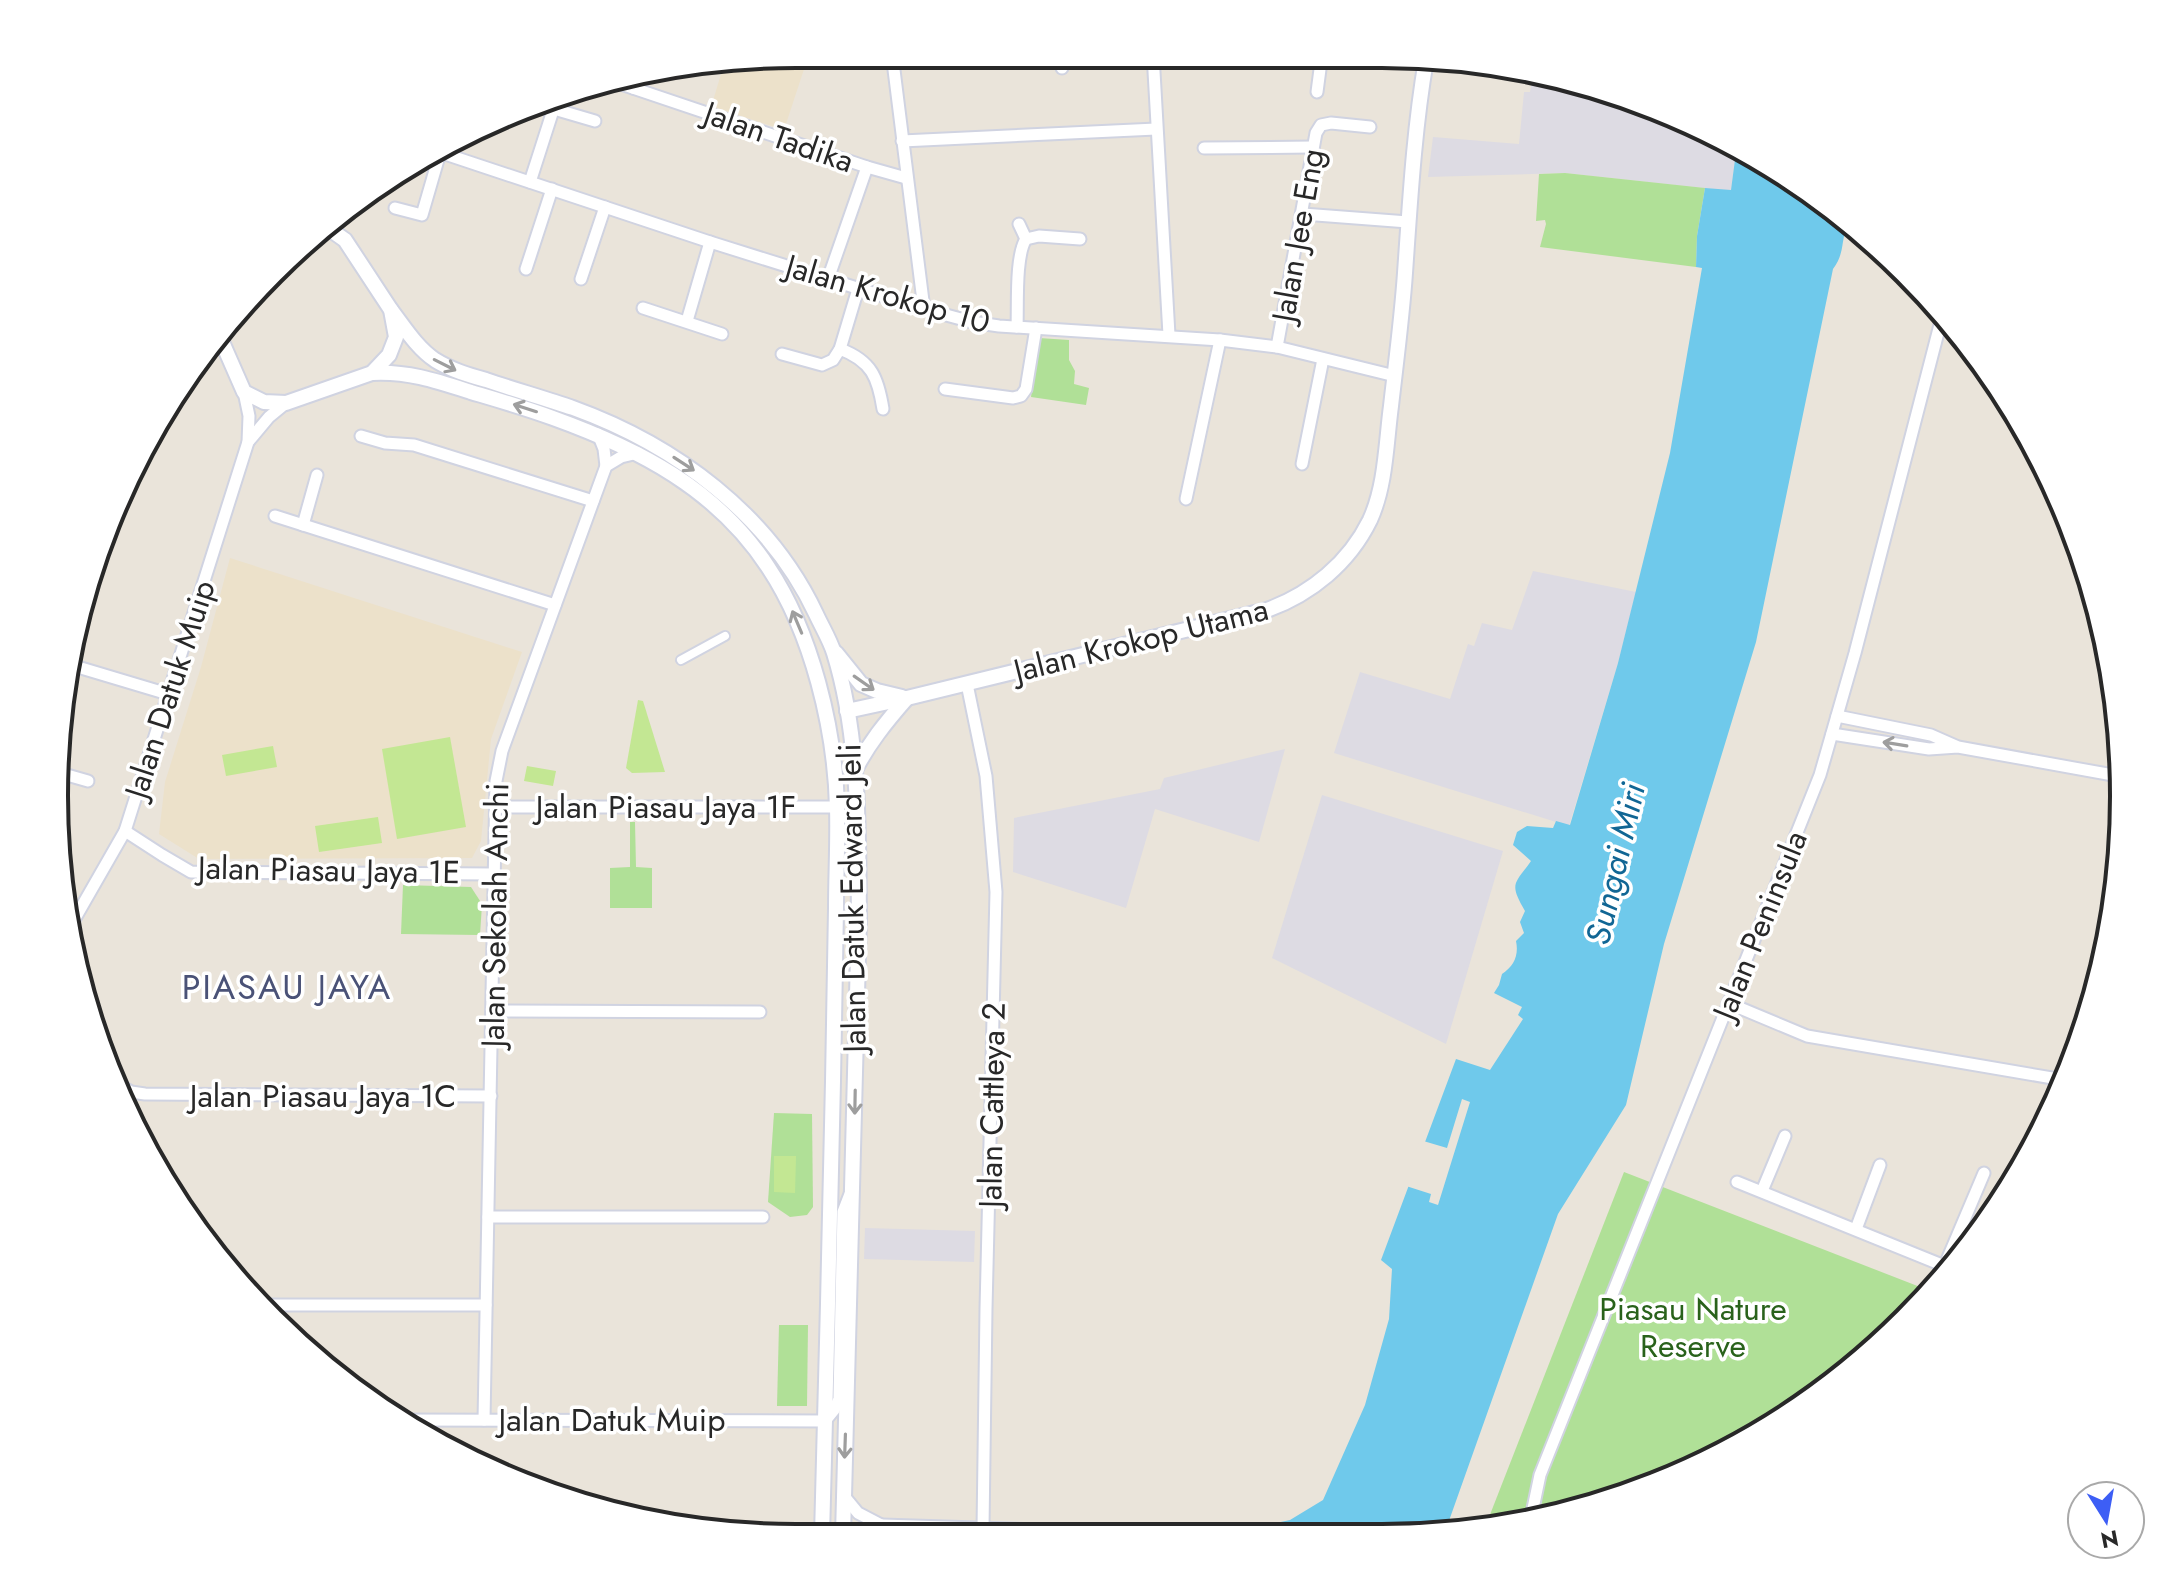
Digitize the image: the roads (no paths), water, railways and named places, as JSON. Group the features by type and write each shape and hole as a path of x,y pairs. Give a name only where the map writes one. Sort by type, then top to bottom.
{"street":[{"path":"894,68 924,309"},
{"path":"1154,68 1169,335"},
{"path":"1317,92 1320,68"},
{"name":"Jalan Krokop Utama","path":"847,711 1267,610 1292,601 1335,568 1357,542 1376,505 1385,461 1425,70"},
{"name":"Jalan Tadika","path":"633,88 906,178"},
{"path":"561,107 595,121"},
{"path":"530,182 553,110"},
{"name":"Jalan Jee Eng","path":"1277,347 1316,133 1321,125 1331,123 1370,127"},
{"path":"902,141 1156,129"},
{"path":"1204,148 1313,147"},
{"name":"Jalan Krokop 10","path":"452,155 710,242 972,322 1169,335 1277,347 1395,376"},
{"path":"395,208 422,215 441,161"},
{"path":"828,279 867,167"},
{"path":"526,269 552,189"},
{"path":"581,279 605,207"},
{"path":"1303,214 1408,222"},
{"path":"1019,224 1026,239"},
{"path":"342,227 345,240"},
{"path":"335,233 345,240"},
{"path":"1017,327 1020,260 1026,239 1039,236 1080,239"},
{"name":"Jalan Datuk Edward Jeli","path":"345,240 391,310 433,359 454,370 573,408 629,431 687,465 720,490 750,518 782,557 807,596 833,650 847,711 858,831 859,918 843,1524"},
{"path":"687,321 710,242"},
{"path":"782,354 822,365 833,360 840,349 858,289"},
{"path":"643,308 722,334"},
{"path":"248,442 269,417 286,403 372,373 389,355 396,337 391,310"},
{"path":"945,389 1013,398 1021,396 1026,389 1036,328"},
{"name":"Jalan Peninsula","path":"1533,1508 1540,1475 1820,775 1939,328"},
{"path":"1186,499 1220,340"},
{"path":"224,346 244,392 249,416 248,442"},
{"path":"840,349 854,354 873,372 879,385 883,409"},
{"path":"1302,464 1323,359"},
{"name":"Jalan Datuk Edward Jeli","path":"372,373 395,372 419,376 543,414 639,453 668,470 721,511 762,558 795,615 812,660 821,696 831,743 837,807 822,1524"},
{"path":"244,392 264,402 286,403"},
{"path":"598,434 606,466 621,457 639,453"},
{"path":"361,436 385,443 414,445 593,501"},
{"name":"Jalan Datuk Muip","path":"78,913 125,831 248,442"},
{"name":"Jalan Sekolah Anchi","path":"484,1420 496,781 502,751 606,466"},
{"path":"303,525 317,475"},
{"path":"275,516 555,605"},
{"path":"681,660 725,636"},
{"path":"833,650 861,684 907,698 865,750 854,772"},
{"path":"80,668 168,694"},
{"name":"Jalan Cattleya 2","path":"967,684 986,776 996,892 983,1524"},
{"path":"821,696 847,711 831,743"},
{"path":"1837,716 1931,735 1958,747 2109,774"},
{"path":"1832,734 1929,749 1958,747"},
{"path":"69,776 88,781"},
{"name":"Jalan Piasau Jaya 1F","path":"495,807 837,807"},
{"name":"Jalan Piasau Jaya 1E","path":"125,831 191,872 494,874"},
{"path":"1728,1003 1807,1036 2054,1078"},
{"path":"492,1011 760,1012"},
{"name":"Jalan Piasau Jaya 1C","path":"131,1092 491,1096"},
{"path":"1762,1191 1785,1136"},
{"path":"1856,1229 1880,1165"},
{"path":"1958,1242 1984,1173"},
{"path":"1737,1182 1939,1263"},
{"path":"825,1421 839,1399 843,1212 853,1188"},
{"path":"488,1217 763,1217"},
{"path":"276,1305 486,1305"},
{"name":"Jalan Datuk Muip","path":"422,1420 825,1421"},
{"path":"844,1496 858,1513 880,1524"}],"water":[{"name":"Sungai Miri","path":"1735,160 1786,191 1845,235 1841,254 1833,269 1756,642 1664,944 1626,1105 1558,1214 1449,1520 1275,1524 1290,1520 1323,1500 1365,1405 1389,1319 1392,1269 1381,1260 1456,1059 1490,1070 1523,1019 1518,1015 1522,1007 1494,993 1502,974 1515,960 1516,941 1524,933 1520,922 1525,911 1515,889 1531,861 1513,845 1517,832 1527,826 1553,828 1556,821 1570,825 1618,663 1670,453 1702,268 1696,267 1697,236 1705,188 1731,190"}],"district":[{"name":"PIASAU JAYA","path":"287,987"}],"park label":[{"name":"Piasau Nature Reserve","path":"1693,1328"}]}
